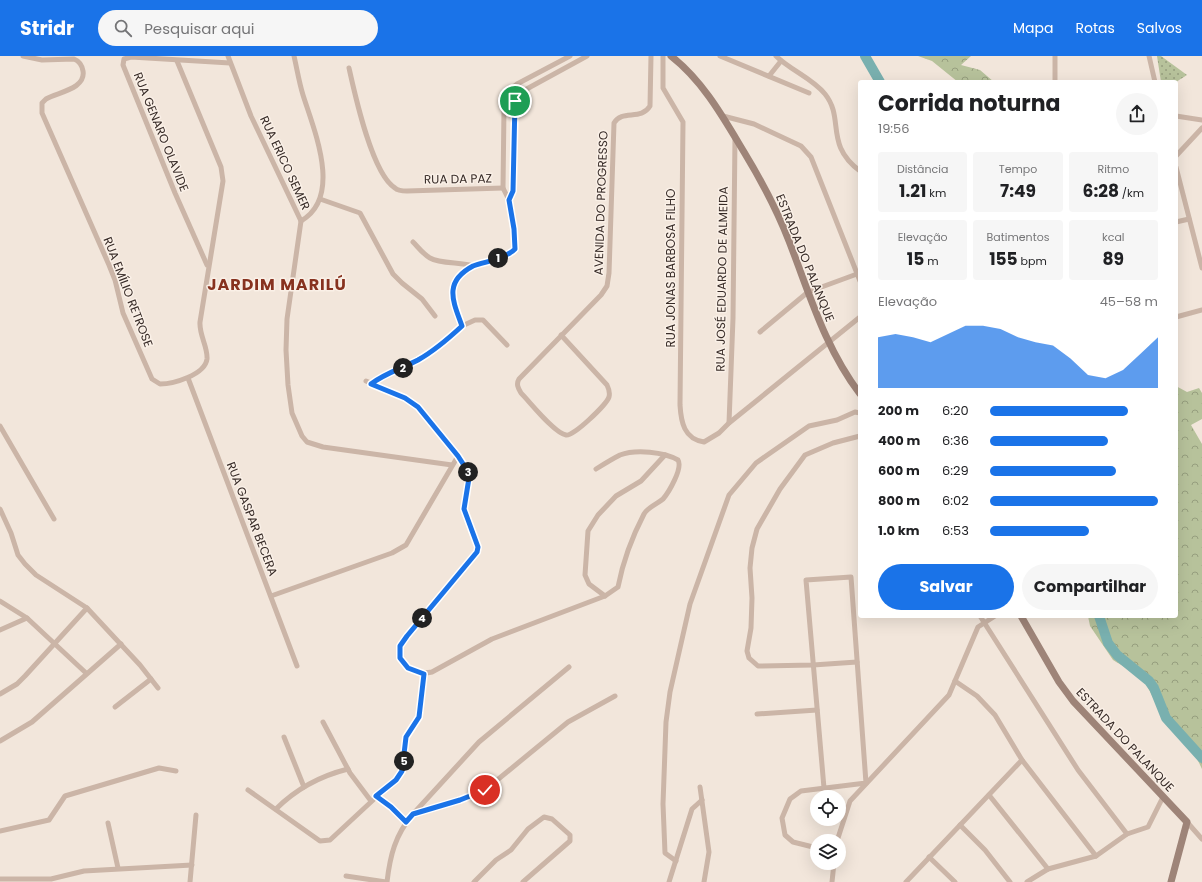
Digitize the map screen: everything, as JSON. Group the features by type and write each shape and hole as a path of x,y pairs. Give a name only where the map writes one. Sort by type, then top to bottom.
{"street":[{"name":"RUA EMÍLIO RETROSE","path":"23,56 32,58 69,58 78,61 81,64 84,73 82,81 46,99 42,103 42,113 109,265 115,280 123,313 152,379 160,384 188,378 200,370 207,359 199,328 208,266 222,189 223,174 177,61"},
{"name":"RUA ERICO SEMER","path":"228,56 252,116 301,221 286,333 290,403 302,436 307,442 322,447 452,464"},
{"path":"294,56 301,87 322,159 322,184 320,199 308,217 301,221"},
{"path":"462,326 453,299 452,289 458,278 474,266 498,259 514,251 516,247 509,200 503,188 504,108 507,93 517,84 570,56"},
{"path":"509,200 513,191 514,108 518,96 531,86 587,56"},
{"name":"AVENIDA DO PROGRESSO","path":"561,336 607,385 610,394 607,401 573,434 567,436 558,432 521,393 517,385 519,378 601,295 607,286 609,273 614,123 617,118 623,115 643,114 650,106 651,56"},
{"name":"RUA JONAS BARBOSA FILHO","path":"663,56 663,88 682,119 683,126 681,415 685,431 692,439 697,441 708,440 719,433 729,423 858,319"},
{"name":"ESTRADA DO PALANQUE","path":"671,56 693,75 723,116 735,136 772,203 838,363 858,391"},
{"path":"720,56 809,92"},
{"path":"776,56 825,95 832,110 836,134 842,153 850,163 858,169"},
{"path":"1054,56 1055,80"},
{"path":"1149,56 1155,80"},
{"name":"RUA GENARO OLAVIDE","path":"208,266 175,193 122,65 124,60 131,57 177,61 230,63"},
{"path":"768,76 781,61"},
{"name":"RUA DA PAZ","path":"349,68 361,117 383,173 396,189 407,191 503,188"},
{"path":"723,116 754,124 806,150 811,157 857,274 808,292 760,332"},
{"path":"1178,116 1202,120"},
{"path":"1178,154 1202,128"},
{"name":"RUA JOSÉ EDUARDO DE ALMEIDA","path":"729,423 733,318 735,136"},
{"path":"1178,175 1202,268"},
{"path":"320,199 360,213 393,274 402,284 422,299 435,316"},
{"path":"1178,222 1189,219"},
{"path":"413,242 434,260 458,262 474,266"},
{"path":"1178,316 1202,310"},
{"path":"507,345 482,320 475,320 462,326 430,353 403,368 368,382 405,398 418,407 458,456 468,474 464,509 478,549 400,646 400,658 408,668 424,674 432,672 492,639 605,596 618,587 622,564 645,512 663,498 679,471 679,462 665,455 629,453 620,455 596,469"},
{"name":"RUA GASPAR BECERA","path":"188,378 297,666"},
{"path":"676,861 665,852 663,804 666,722 670,692 690,604 729,495 756,463 809,426 837,420 855,412 858,413"},
{"path":"0,426 54,520"},
{"path":"857,662 813,665 758,666 749,658 747,651 751,628 752,548 757,529 780,489 805,455 833,443 858,437"},
{"path":"605,596 589,584 585,575 588,531 598,515 616,496 641,481 665,455"},
{"path":"271,596 400,549 411,538 452,464 458,456"},
{"path":"0,509 12,533 18,555 25,564 36,574 87,608 121,644 158,688"},
{"path":"824,788 806,580 851,577 866,783"},
{"path":"0,601 27,618 86,673"},
{"path":"0,694 17,684 54,642 87,608"},
{"path":"0,630 27,618"},
{"path":"981,618 1078,770 1127,834"},
{"path":"839,834 850,801 949,695 978,628 993,618"},
{"name":"ESTRADA DO PALANQUE","path":"1022,618 1059,682 1073,701 1187,822"},
{"path":"0,741 32,722 86,673 121,644"},
{"path":"346,876 386,882 393,845 406,822 479,742 569,667"},
{"path":"248,790 320,841 327,841 376,796 396,780 402,771 406,737 419,717 424,674"},
{"path":"115,707 151,679"},
{"path":"955,681 977,696 995,715 1022,760 1096,856"},
{"path":"413,814 460,800 485,790 568,722 615,696"},
{"path":"757,714 817,710"},
{"path":"323,722 348,769 371,801"},
{"path":"284,737 304,787"},
{"path":"906,882 1022,760"},
{"path":"0,831 49,820 65,796 159,768 176,771"},
{"path":"276,810 287,798 304,787 333,773 348,769"},
{"path":"810,846 793,842 784,835 782,818 790,799 801,791 866,783"},
{"path":"700,787 709,852 704,882"},
{"path":"989,795 1048,869"},
{"path":"376,796 391,807 406,822"},
{"path":"1026,882 1048,869 1096,856 1127,834 1148,827 1163,797"},
{"path":"669,882 692,809 702,800"},
{"path":"190,882 196,816"},
{"path":"474,882 496,860 511,850 528,829 544,816 552,819 570,835 570,841 523,882"},
{"path":"1187,822 1202,839"},
{"path":"1171,882 1187,822"},
{"path":"108,823 118,868"},
{"path":"960,825 985,850 1010,882"},
{"path":"929,857 955,882"},
{"path":"0,879 51,879 84,871 192,865"},
{"path":"832,882 833,870"}],"green space":[{"path":"918,56 971,56 961,65 980,70 992,80 956,80 932,61"},
{"path":"1157,56 1161,56 1187,75 1178,81 1161,80"},
{"path":"1178,387 1187,392 1199,388 1202,393 1202,419 1191,425 1202,444 1202,769 1189,742 1168,727 1143,678 1113,660 1090,626 1088,618 1178,618"}],"waterway":[{"path":"865,56 879,80"},
{"path":"1100,618 1108,643 1117,655 1149,681 1154,688 1166,718 1202,758"}],"district":[{"name":"JARDIM MARILÚ","path":"277,284"}],"route":[{"path":"485,790 460,800 413,814 406,822 391,807 376,796 400,775 404,764 406,737 418,721 419,717 424,674 408,668 400,658 400,646 477,552 478,547 463,504 469,478 467,470 458,456 424,413 412,402 397,394 371,384 378,378 418,360 435,349 462,326 452,293 454,284 458,278 474,266 498,259 514,251 516,247 509,200 513,191 515,101"}]}
